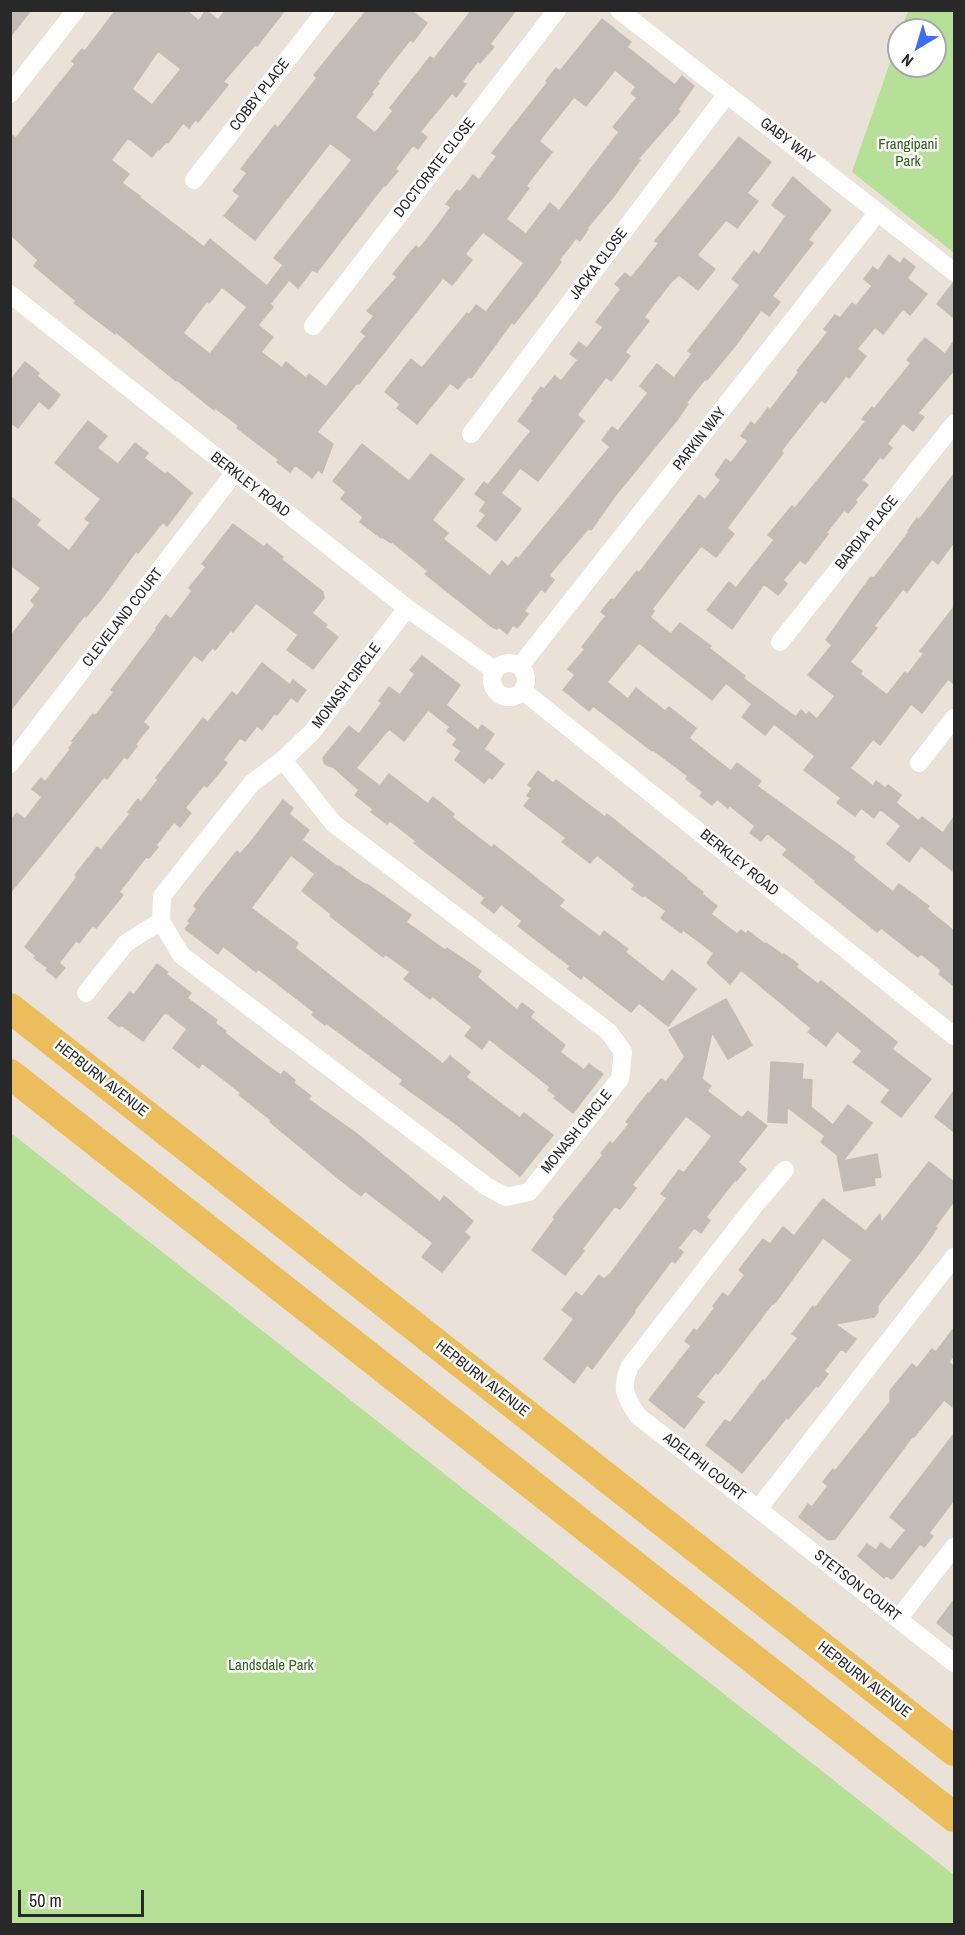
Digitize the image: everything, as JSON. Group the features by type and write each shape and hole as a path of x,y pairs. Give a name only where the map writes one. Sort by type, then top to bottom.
{"main road":[{"name":"HEPBURN AVENUE","path":"10,1008 954,1751"},
{"path":"10,1074 954,1817"}],"street":[{"path":"10,94 76,10"},
{"name":"COBBY PLACE","path":"194,180 326,10"},
{"name":"DOCTORATE CLOSE","path":"313,326 557,10"},
{"name":"GABY WAY","path":"619,10 954,272"},
{"name":"JACKA CLOSE","path":"471,434 727,94"},
{"name":"PARKIN WAY","path":"520,666 878,212"},
{"name":"BERKLEY ROAD","path":"10,294 407,608 494,670"},
{"name":"BARDIA PLACE","path":"780,642 954,424"},
{"name":"CLEVELAND COURT","path":"10,764 235,472"},
{"name":"MONASH CIRCLE","path":"283,760 333,823 609,1032 623,1052 620,1079 529,1192 506,1197 486,1186 181,955 161,921 162,896 252,783 283,760 312,732 407,608"},
{"path":"506,662 520,666 526,678 523,691 511,697 499,694 492,683 494,670 506,662"},
{"name":"BERKLEY ROAD","path":"523,691 954,1036"},
{"path":"919,763 954,718"},
{"path":"86,993 126,943 161,921"},
{"name":"ADELPHI COURT","path":"785,1170 755,1205 630,1366 624,1379 625,1392 638,1416 758,1509 954,1257"},
{"name":"STETSON COURT","path":"758,1509 954,1663"},
{"path":"898,1619 954,1547"}],"green space":[{"name":"Frangipani Park","path":"908,11 954,11 954,253 852,172 887,71 887,78 947,78 947,18 905,18"},
{"name":"Landsdale Park","path":"11,1133 954,1875 954,1924 11,1924"}],"building":[{"path":"10,10 31,10 10,37"},
{"path":"116,10 186,10 199,21 206,10 218,20 226,10 285,10 257,46 255,45 223,82 228,85 198,122 195,120 189,128 183,123 168,143 166,142 158,149 152,157 128,138 111,160 129,174 122,183 139,197 204,247 210,239 267,286 283,265 274,258 352,160 330,143 255,240 224,216 240,196 233,191 247,173 241,169 275,125 278,128 317,78 314,75 367,10 411,10 427,23 413,42 410,40 377,82 379,83 371,93 373,94 355,117 375,133 393,111 390,108 430,57 434,59 472,10 516,10 490,44 494,47 480,63 478,61 462,82 466,84 456,97 452,93 420,132 427,137 418,149 413,145 395,169 398,171 384,185 317,272 312,270 298,288 289,280 270,304 273,307 258,325 273,337 261,352 282,368 286,362 306,378 309,374 326,387 366,336 361,332 374,316 367,311 397,277 393,274 416,246 419,249 438,225 451,207 446,204 457,190 460,192 473,175 479,180 497,156 492,153 548,82 546,81 556,68 560,71 602,19 631,42 627,47 675,85 682,76 694,86 678,109 680,111 638,159 640,160 587,228 580,241 576,238 536,296 514,324 512,322 471,378 469,376 458,389 450,383 417,424 397,408 400,404 385,392 411,359 422,368 476,305 486,312 524,263 483,232 465,254 472,260 452,285 443,278 359,384 357,383 317,432 333,444 322,473 318,470 312,478 295,465 290,472 277,462 279,460 237,428 239,426 215,408 214,410 116,332 115,334 74,303 76,301 34,266 38,260 10,234 10,133 16,138 75,64 72,61 82,49 85,51","holes":["158,51 181,69 152,105 132,89","615,70 636,87 631,93 637,98 613,127 619,132 559,211 550,203 526,234 506,219 529,188 526,186 552,152 539,141 574,97 586,106","222,287 247,307 210,354 183,333 207,301 209,303"]},
{"path":"739,137 771,162 747,193 758,201 737,228 726,220 697,255 715,269 698,290 679,275 671,282 644,317 649,321 625,352 630,356 611,381 606,377 577,415 584,421 538,481 520,468 501,493 521,509 496,541 477,526 486,515 480,511 486,502 475,494 484,482 488,485 531,431 518,421 541,387 544,389 555,376 561,381 578,360 570,354 579,342 587,348 603,327 596,322 621,289 615,284 625,273 631,278 659,243 655,241"},
{"path":"793,177 831,210 808,240 813,243 772,296 780,302 769,316 761,310 735,346 707,380 705,379 686,403 688,404 677,420 615,496 591,530 589,528 549,575 554,580 545,592 541,589 524,611 528,614 517,628 513,625 507,634 499,627 497,629 492,627 425,574 428,571 392,542 381,538 360,522 363,517 341,499 346,492 333,481 362,444 409,481 431,454 464,479 432,520 448,533 443,539 490,576 502,561 508,567 516,557 518,559 610,447 602,440 612,427 618,431 648,393 640,386 657,364 674,378 692,354 688,351 740,285 732,279 754,251 759,255 786,216 772,205"},
{"path":"889,255 900,264 904,258 915,267 907,278 927,294 910,315 903,309 883,334 875,327 857,349 866,356 849,378 846,376 825,403 821,400 781,451 783,453 727,528 734,534 716,557 701,546 652,609 654,611 650,617 671,634 680,623 711,646 709,648 745,676 743,678 796,717 801,710 806,715 809,712 817,719 835,696 808,675 832,645 826,640 871,577 874,578 917,518 919,520 954,474 954,542 938,564 932,559 907,592 903,589 874,626 877,628 850,662 862,671 860,674 887,695 905,672 908,674 924,653 920,651 954,607 954,684 948,679 922,713 911,704 880,745 873,739 850,768 873,786 876,781 885,788 888,785 901,795 896,803 919,821 922,817 943,833 954,817 954,872 921,846 909,862 887,844 901,826 880,809 874,818 861,808 855,816 837,803 841,798 804,770 815,756 774,724 765,735 742,717 752,704 726,683 712,700 639,643 607,682 628,699 636,688 665,711 669,707 696,728 689,738 731,771 737,763 761,781 757,786 855,857 853,860 893,892 899,884 929,906 927,909 954,931 954,986 939,974 941,970 921,954 918,957 881,928 877,932 815,882 783,855 787,849 767,833 761,841 750,833 755,826 729,805 728,808 717,799 712,805 700,796 703,792 686,779 688,776 593,706 589,711 563,690 575,675 568,669 585,649 582,647 606,616 601,612 611,599 614,600 637,571 639,573 699,495 705,500 721,480 715,475 726,459 731,463 748,441 741,436 751,422 755,425 768,408 770,410 828,332 824,329 835,315 840,318 852,303 856,306 872,286 864,279 873,267 878,271"},
{"path":"954,283 954,318 937,304"},
{"path":"925,338 945,354 954,341 954,370 918,413 924,417 913,431 903,423 887,444 892,448 883,459 880,457 862,480 868,485 855,500 857,502 848,513 844,510 805,564 800,560 783,580 787,584 778,595 764,584 732,629 707,610 729,582 736,588 774,540 768,535 792,506 795,508 866,421 862,419 872,407 874,409 911,363 907,360"},
{"path":"25,362 39,373 37,376 60,395 49,409 39,401 18,428 10,422 10,381"},
{"path":"88,421 107,436 97,448 118,464 135,443 148,453 144,458 165,474 167,472 192,493 167,526 163,522 138,553 136,551 102,598 86,617 85,615 10,711 10,637 35,605 31,601 41,588 10,565 10,496 40,520 36,525 69,551 90,523 85,519 101,499 55,463"},
{"path":"233,524 264,547 267,544 283,557 281,559 323,592 324,598 312,613 338,637 313,669 287,650 298,635 256,603 233,632 231,630 215,650 213,647 202,661 194,655 143,722 149,727 127,759 124,757 107,779 104,777 10,893 10,821 17,813 25,819 42,797 32,789 41,778 45,782 70,750 74,742 72,741 114,692 111,690 166,615 171,619 192,591 189,588 206,567 202,564"},
{"path":"422,656 460,685 446,705 478,730 482,725 494,734 484,749 504,764 492,779 489,777 484,783 455,760 461,751 453,745 457,739 447,731 450,727 428,710 404,741 389,729 356,768 380,786 389,774 428,804 433,797 454,814 452,817 492,848 494,845 564,900 559,906 600,937 604,931 628,949 625,952 663,982 672,970 696,989 668,1026 639,1003 631,1012 583,975 581,979 568,969 570,966 518,926 522,921 501,904 494,913 481,903 485,898 414,843 416,841 390,821 387,824 371,812 373,809 355,795 359,790 333,767 324,763 323,758 349,726 359,734 382,703 379,701 389,687 400,695 415,674 410,670"},
{"path":"262,663 290,685 293,680 306,690 297,702 291,697 262,730 257,726 245,741 240,738 223,760 227,763 207,787 204,785 185,808 191,813 180,827 174,822 156,845 158,847 149,858 146,857 119,892 123,895 96,928 93,925 79,943 76,941 59,963 65,968 56,978 25,947 77,877 75,875 97,847 101,850 130,814 128,812 138,799 141,802 158,780 156,778 203,718 208,722 232,692 237,696"},
{"path":"538,771 553,783 556,780 605,817 607,814 687,878 717,906 711,914 737,934 741,930 746,934 748,931 765,944 784,954 798,964 796,967 818,984 821,981 897,1042 892,1049 931,1079 901,1117 881,1102 890,1090 853,1062 862,1051 837,1031 826,1046 808,1032 811,1028 741,970 730,984 707,963 714,953 683,930 681,933 661,918 666,911 632,889 635,885 597,855 590,863 562,842 566,838 524,806 530,798 527,796 532,788 528,785"},
{"path":"283,800 293,808 289,814 309,830 302,840 338,867 411,915 406,922 445,950 447,948 481,971 477,977 517,1010 522,1003 534,1012 530,1017 565,1045 560,1052 584,1070 589,1064 603,1074 573,1113 554,1098 556,1096 548,1090 550,1087 489,1039 482,1049 465,1036 472,1027 432,996 430,999 404,979 410,972 385,954 383,957 302,891 315,874 291,855 251,908 298,943 295,948 443,1064 450,1056 470,1072 466,1077 520,1118 524,1113 553,1135 520,1176 456,1124 400,1084 403,1080 326,1023 325,1025 312,1015 314,1012 258,969 256,972 223,946 218,954 185,929 197,909 194,906 202,895 237,851 240,854 250,843"},
{"path":"157,964 191,993 187,998 217,1020 215,1023 226,1031 225,1033 281,1075 284,1071 295,1080 294,1083 311,1096 308,1099 356,1133 440,1202 444,1196 473,1221 464,1232 470,1237 442,1272 422,1257 433,1243 365,1191 361,1196 270,1122 271,1120 239,1095 241,1093 202,1063 199,1068 173,1048 187,1029 165,1012 143,1041 108,1018 130,992 134,995"},
{"path":"726,999 752,1045 728,1059 712,1032 702,1079 711,1086 707,1091 742,1118 748,1111 767,1126 738,1162 746,1169 706,1217 710,1220 701,1233 694,1228 678,1248 683,1252 675,1263 672,1260 592,1369 587,1365 574,1383 544,1359 574,1319 562,1310 576,1292 582,1297 599,1275 604,1279 611,1273 667,1198 661,1194 679,1170 684,1173 712,1136 686,1116 632,1185 636,1188 620,1209 615,1206 565,1275 532,1250 555,1219 553,1217 603,1155 601,1153 610,1142 613,1144 629,1124 626,1122 648,1093 661,1079 666,1082 685,1057 669,1030"},
{"path":"771,1062 803,1064 802,1079 812,1080 811,1107 833,1125 848,1105 872,1123 843,1161 877,1154 881,1177 874,1178 875,1185 844,1191 837,1155 821,1142 825,1136 787,1107 787,1123 768,1122"},
{"path":"954,1091 954,1132 935,1117"},
{"path":"929,1162 954,1182 954,1201 921,1251 878,1305 878,1312 874,1317 835,1324 856,1339 846,1352 841,1349 824,1371 828,1374 818,1387 816,1386 788,1419 787,1417 742,1473 706,1445 725,1420 730,1423 763,1380 764,1382 798,1338 792,1334 852,1260 823,1238 774,1304 718,1374 716,1372 696,1397 704,1402 684,1428 649,1400 691,1346 685,1341 694,1329 697,1331 715,1308 713,1306 723,1293 728,1297 745,1275 739,1270 763,1239 770,1244 783,1227 794,1236 823,1199 864,1230 864,1233 880,1214 881,1223"},
{"path":"954,1328 954,1355 949,1362 954,1367 954,1408 944,1400 913,1436 835,1539 828,1540 799,1517 808,1504 812,1507 828,1486 823,1482 833,1469 835,1471 890,1402 890,1391 912,1364 917,1368 932,1349 936,1352"},
{"path":"954,1434 954,1500 929,1533 933,1536 924,1547 920,1544 893,1578 887,1575 884,1578 858,1556 867,1544 876,1550 881,1543 890,1550 906,1530 890,1517"},
{"path":"954,1600 954,1637 937,1623"}]}
